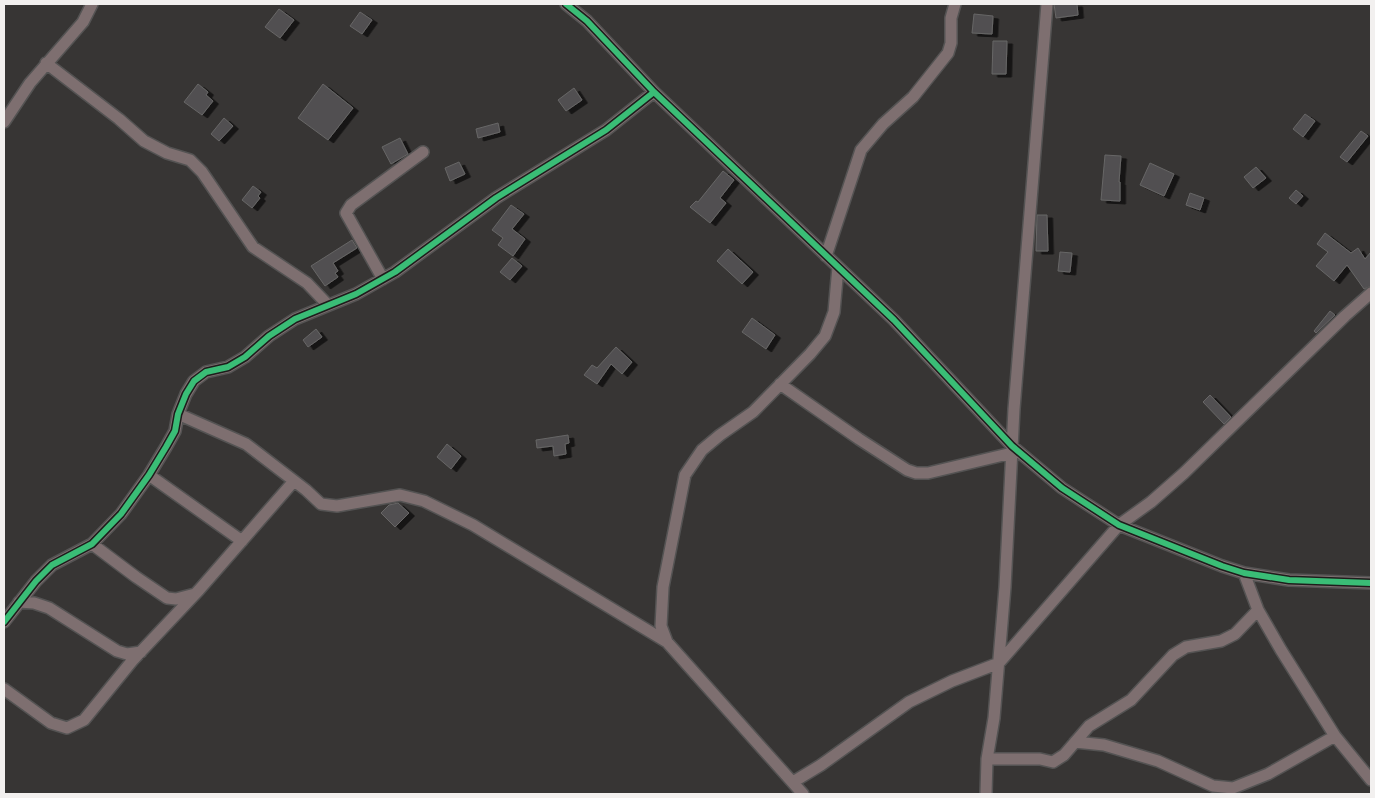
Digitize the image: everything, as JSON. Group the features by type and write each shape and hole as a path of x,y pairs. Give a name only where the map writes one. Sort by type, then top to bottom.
{"street":[{"path":"4,122 30,83 83,22 92,4"},
{"path":"566,4 587,21 654,92 894,320 1012,449 1062,488 1120,525 1244,573 1290,580 1371,583"},
{"path":"580,4 587,21"},
{"path":"826,256 861,150 883,124 913,97 948,53 951,42 951,18 955,4"},
{"path":"986,794 987,759 994,718 1005,587 1015,390 1047,4"},
{"path":"46,63 119,118 144,142 167,154 190,160 197,166 253,247 307,283 328,305"},
{"path":"4,622 52,565 92,544 121,514 149,475 175,430 178,414 186,394 194,381 206,372 228,367 245,357 269,336 295,319 356,294 395,272 496,198 606,130 654,92"},
{"path":"383,279 346,213 351,205 422,152"},
{"path":"667,642 661,626 663,587 685,476 702,450 753,412 825,336 834,312 838,267"},
{"path":"793,782 822,765 909,702 952,681 999,664 1120,525 1151,502 1184,473 1371,293"},
{"path":"780,384 859,439 907,470 916,473 928,473 1012,449"},
{"path":"178,414 246,444 321,504 336,506 400,495 424,501 473,525 667,642 803,794"},
{"path":"149,475 242,541"},
{"path":"4,689 51,723 67,728 84,720 141,652 195,594 294,481"},
{"path":"92,544 167,598 195,594"},
{"path":"1244,573 1258,610 1334,736 1371,780"},
{"path":"19,602 34,603 49,608 117,651 127,654 141,652"},
{"path":"987,759 1040,759 1053,762 1064,755 1089,726 1131,700 1173,654 1186,647 1221,641 1235,634 1258,610"},
{"path":"1075,742 1104,745 1158,761 1213,786 1233,788 1268,774 1334,736"}],"building":[{"path":"1054,4 1077,4 1078,15 1056,18"},
{"path":"279,9 294,20 280,38 265,27"},
{"path":"360,12 372,20 362,34 350,26"},
{"path":"974,14 993,16 992,34 972,33"},
{"path":"993,41 1007,41 1006,74 992,74"},
{"path":"198,84 208,92 206,95 213,101 202,115 184,102"},
{"path":"323,84 353,108 328,140 298,118"},
{"path":"574,88 582,100 566,111 558,100"},
{"path":"1305,114 1315,121 1303,137 1293,129"},
{"path":"224,118 233,126 219,141 211,134"},
{"path":"498,123 500,132 478,138 476,129"},
{"path":"1361,131 1368,136 1347,162 1340,157"},
{"path":"400,138 408,154 391,164 382,147"},
{"path":"1105,155 1121,156 1120,201 1101,200"},
{"path":"459,162 465,174 450,181 445,168"},
{"path":"1150,163 1174,174 1164,196 1140,185"},
{"path":"1256,167 1266,178 1253,188 1244,177"},
{"path":"723,171 734,180 720,198 726,203 710,223 690,207 696,201 698,202"},
{"path":"253,186 261,192 258,196 260,198 252,208 242,200"},
{"path":"1296,190 1303,196 1296,204 1289,198"},
{"path":"1190,193 1204,198 1200,210 1186,205"},
{"path":"511,205 524,214 512,229 525,239 513,256 498,245 503,238 492,230"},
{"path":"1037,215 1047,215 1048,251 1036,251"},
{"path":"1325,233 1351,253 1358,248 1365,259 1371,252 1371,286 1364,289 1347,265 1334,281 1316,266 1328,252 1317,244"},
{"path":"352,240 357,248 333,263 338,271 335,273 338,277 325,286 311,266"},
{"path":"728,249 753,272 742,284 717,261"},
{"path":"1060,252 1072,253 1070,272 1058,271"},
{"path":"512,258 522,266 510,280 500,272"},
{"path":"1330,311 1335,315 1316,333 1314,331"},
{"path":"752,318 775,335 766,349 742,332"},
{"path":"316,329 322,337 308,347 303,340"},
{"path":"616,347 632,362 622,374 611,364 597,384 584,375 592,365 597,368"},
{"path":"1210,395 1231,417 1224,424 1203,402"},
{"path":"568,435 569,443 565,444 566,454 554,456 553,446 537,448 536,440"},
{"path":"447,444 461,456 451,469 437,457"},
{"path":"398,503 409,513 395,527 381,513 389,505"}],"cycle path":[{"path":"566,4 587,21 654,92 894,320 1012,446 1062,488 1119,525 1244,573 1289,580 1371,583"},
{"path":"4,622 36,581 52,565 92,544 121,514 149,475 175,431 178,414 186,394 194,381 206,372 228,367 245,357 269,336 295,319 356,294 395,272 496,198 606,130 654,92"}]}
